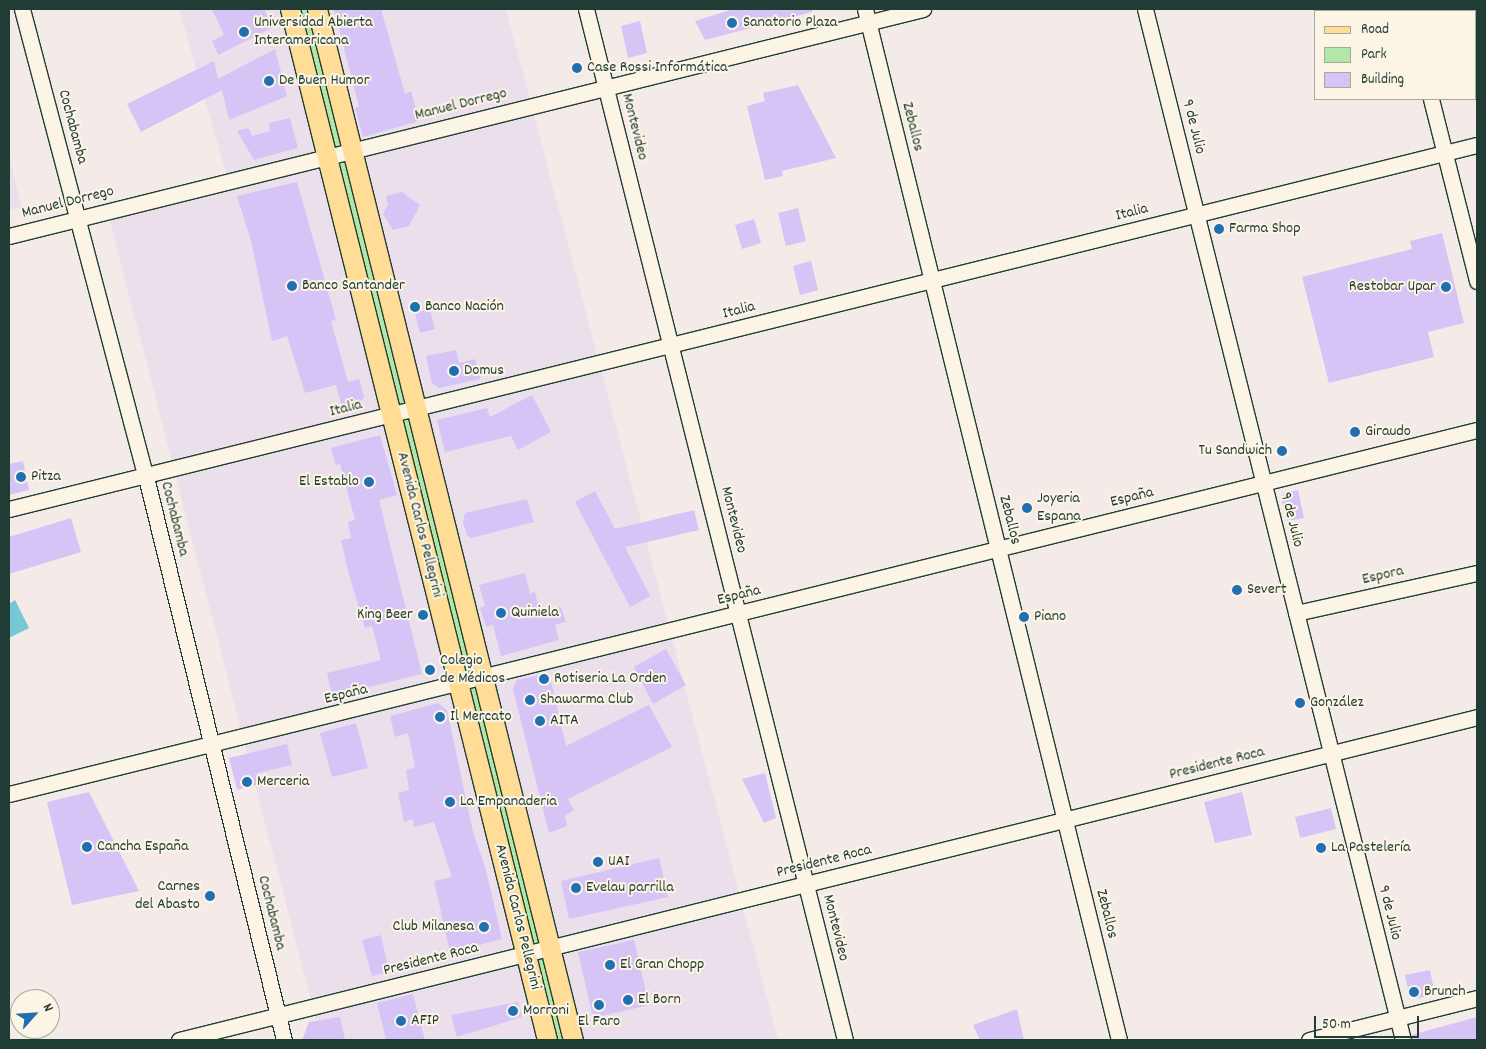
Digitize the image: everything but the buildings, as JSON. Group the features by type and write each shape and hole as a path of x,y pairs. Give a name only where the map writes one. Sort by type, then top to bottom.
{"main road":[{"name":"Avenida Carlos Pellegrini","path":"290,9 548,1040"},
{"name":"Avenida Carlos Pellegrini","path":"316,9 574,1040"}],"street":[{"name":"Cochabamba","path":"22,9 146,477 284,1040"},
{"name":"Montevideo","path":"586,9 845,1040"},
{"name":"Manuel Dorrego","path":"9,236 606,87 867,16 922,9"},
{"name":"9 de Julio","path":"1146,9 1330,754 1403,1040"},
{"name":"Zeballos","path":"867,16 1120,1040"},
{"path":"1431,100 1477,281"},
{"name":"Italia","path":"9,509 146,477 1477,145"},
{"name":"España","path":"9,794 212,746 1477,430"},
{"name":"Espora","path":"1296,613 1477,573"},
{"name":"Presidente Roca","path":"179,1040 1477,717"},
{"path":"1309,1040 1477,998"}],"shaded area":[{"path":"179,9 506,9 778,1040 321,1040 105,202 231,191"},
{"path":"9,154 22,207 9,210"}],"green space":[{"path":"290,9 317,9 573,1040 547,1040"}],"water":[{"path":"15,600 29,628 9,638 9,604"}],"place":[{"name":"Sanatorio Plaza","path":"732,23"},
{"name":"Universidad Abierta Interamericana","path":"244,32"},
{"name":"Case Rossi Informática","path":"577,68"},
{"name":"De Buen Humor","path":"269,81"},
{"name":"Farma Shop","path":"1219,229"},
{"name":"Banco Santander","path":"292,286"},
{"name":"Restobar Upar","path":"1446,287"},
{"name":"Banco Nación","path":"415,307"},
{"name":"Domus","path":"454,371"},
{"name":"Giraudo","path":"1355,432"},
{"name":"Tu Sandwich","path":"1282,451"},
{"name":"Pitza","path":"21,477"},
{"name":"El Establo","path":"369,482"},
{"name":"Joyeria Espana","path":"1027,508"},
{"name":"Severt","path":"1237,590"},
{"name":"Quiniela","path":"501,613"},
{"name":"King Beer","path":"423,615"},
{"name":"Piano","path":"1024,617"},
{"name":"Colegio de Médicos","path":"430,670"},
{"name":"Rotiseria La Orden","path":"544,679"},
{"name":"Shawarma Club","path":"530,700"},
{"name":"González","path":"1300,703"},
{"name":"Il Mercato","path":"440,717"},
{"name":"AITA","path":"540,721"},
{"name":"Merceria","path":"247,782"},
{"name":"La Empanaderia","path":"450,802"},
{"name":"Cancha España","path":"87,847"},
{"name":"La Pastelería","path":"1321,848"},
{"name":"UAI","path":"598,862"},
{"name":"Evelau parrilla","path":"576,888"},
{"name":"Carnes del Abasto","path":"210,896"},
{"name":"Club Milanesa","path":"484,927"},
{"name":"El Gran Chopp","path":"610,965"},
{"name":"Brunch","path":"1414,992"},
{"name":"El Born","path":"628,1000"},
{"name":"El Faro","path":"599,1005"},
{"name":"Morroni","path":"513,1011"},
{"name":"AFIP","path":"401,1021"}]}
